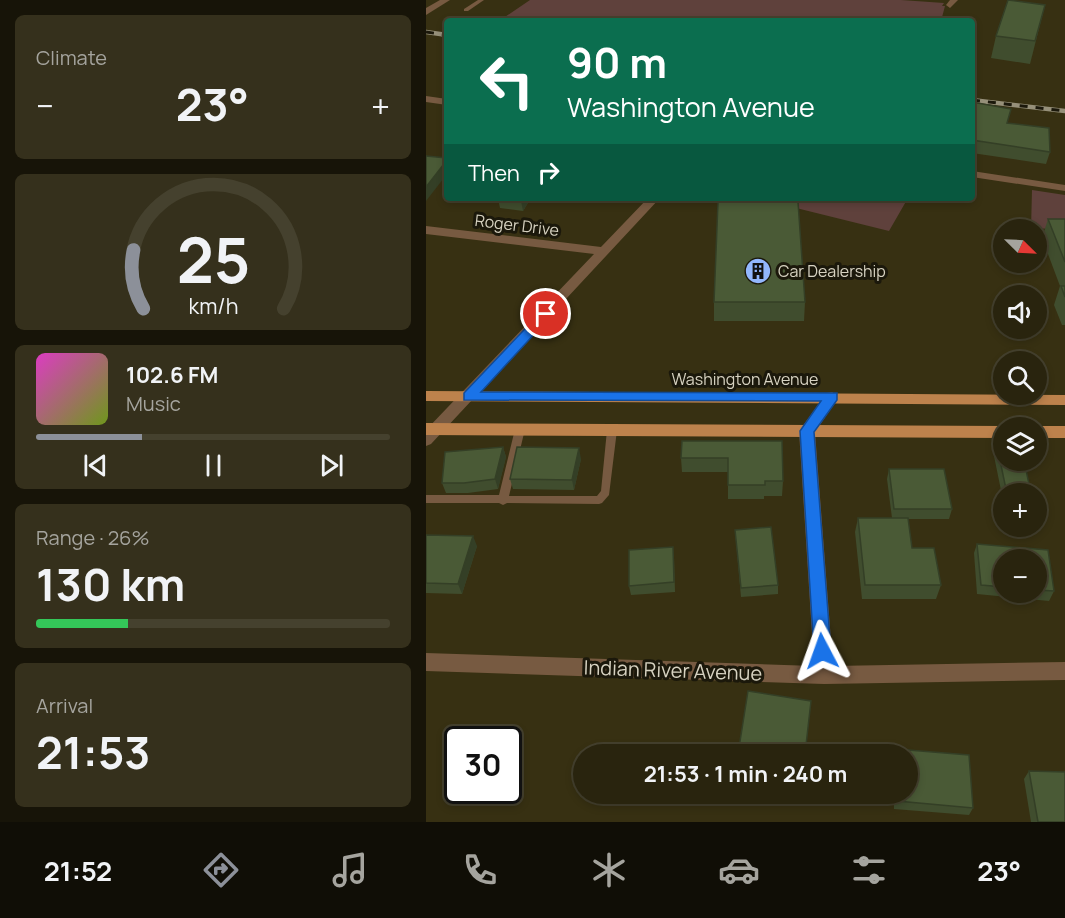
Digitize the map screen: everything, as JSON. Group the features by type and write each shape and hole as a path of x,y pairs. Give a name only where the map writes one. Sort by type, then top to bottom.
{"main road":[{"name":"Washington Avenue","path":"426,396 1065,400"},
{"path":"430,433 519,429 993,432"},
{"path":"1047,432 1065,432"}],"street":[{"path":"426,12 446,0"},
{"path":"426,99 444,102"},
{"path":"975,174 1065,188"},
{"path":"430,433 469,397 651,201"},
{"name":"Roger Drive","path":"426,230 604,251"},
{"path":"824,675 807,431 832,397"},
{"name":"Indian River Avenue","path":"426,662 824,675 1065,670"}],"lane":[{"path":"466,10 481,0"},
{"path":"503,501 519,429"},
{"path":"426,499 599,500 606,492 612,430"}],"shaded area":[{"path":"530,0 901,0 944,3 942,6 945,6 942,18 503,18"},
{"path":"1032,190 1065,195 1065,228 1047,229 1047,219 1031,219"},
{"path":"711,201 906,201 889,231 788,206 730,207"}],"building":[{"path":"1008,0 1045,5 1035,41 996,36"},
{"path":"975,103 1011,109 1007,123 1049,128 1050,152 975,140"},
{"path":"426,156 444,158 444,164 426,187"},
{"name":"Car Dealership","path":"718,202 798,202 805,302 714,302"},
{"path":"1048,219 1065,219 1065,262"},
{"path":"682,441 782,441 783,481 765,481 765,485 728,485 728,458 681,458"},
{"path":"503,447 495,479 442,483 445,452"},
{"path":"517,447 579,448 572,480 510,479"},
{"path":"889,469 944,469 952,509 894,509"},
{"path":"1002,471 1026,471 1029,483 1005,483"},
{"path":"858,518 908,518 912,548 934,548 941,585 865,585"},
{"path":"771,527 778,585 741,588 735,530"},
{"path":"426,535 473,536 458,584 426,583"},
{"path":"977,544 1036,549 993,549 993,586 981,585"},
{"path":"673,547 674,582 629,586 629,550"},
{"path":"1047,550 1048,550 1054,591 1047,591"},
{"path":"748,691 811,701 806,744 740,744"},
{"path":"918,751 969,755 973,808 918,803"},
{"path":"1029,771 1065,772 1065,822 1038,822"}],"railway":[{"path":"426,32 444,35"},
{"path":"975,100 1065,111"}],"place":[{"name":"Car Dealership","path":"758,271"}],"route":[{"path":"546,314 469,397 832,397 807,431 822,651"}]}
